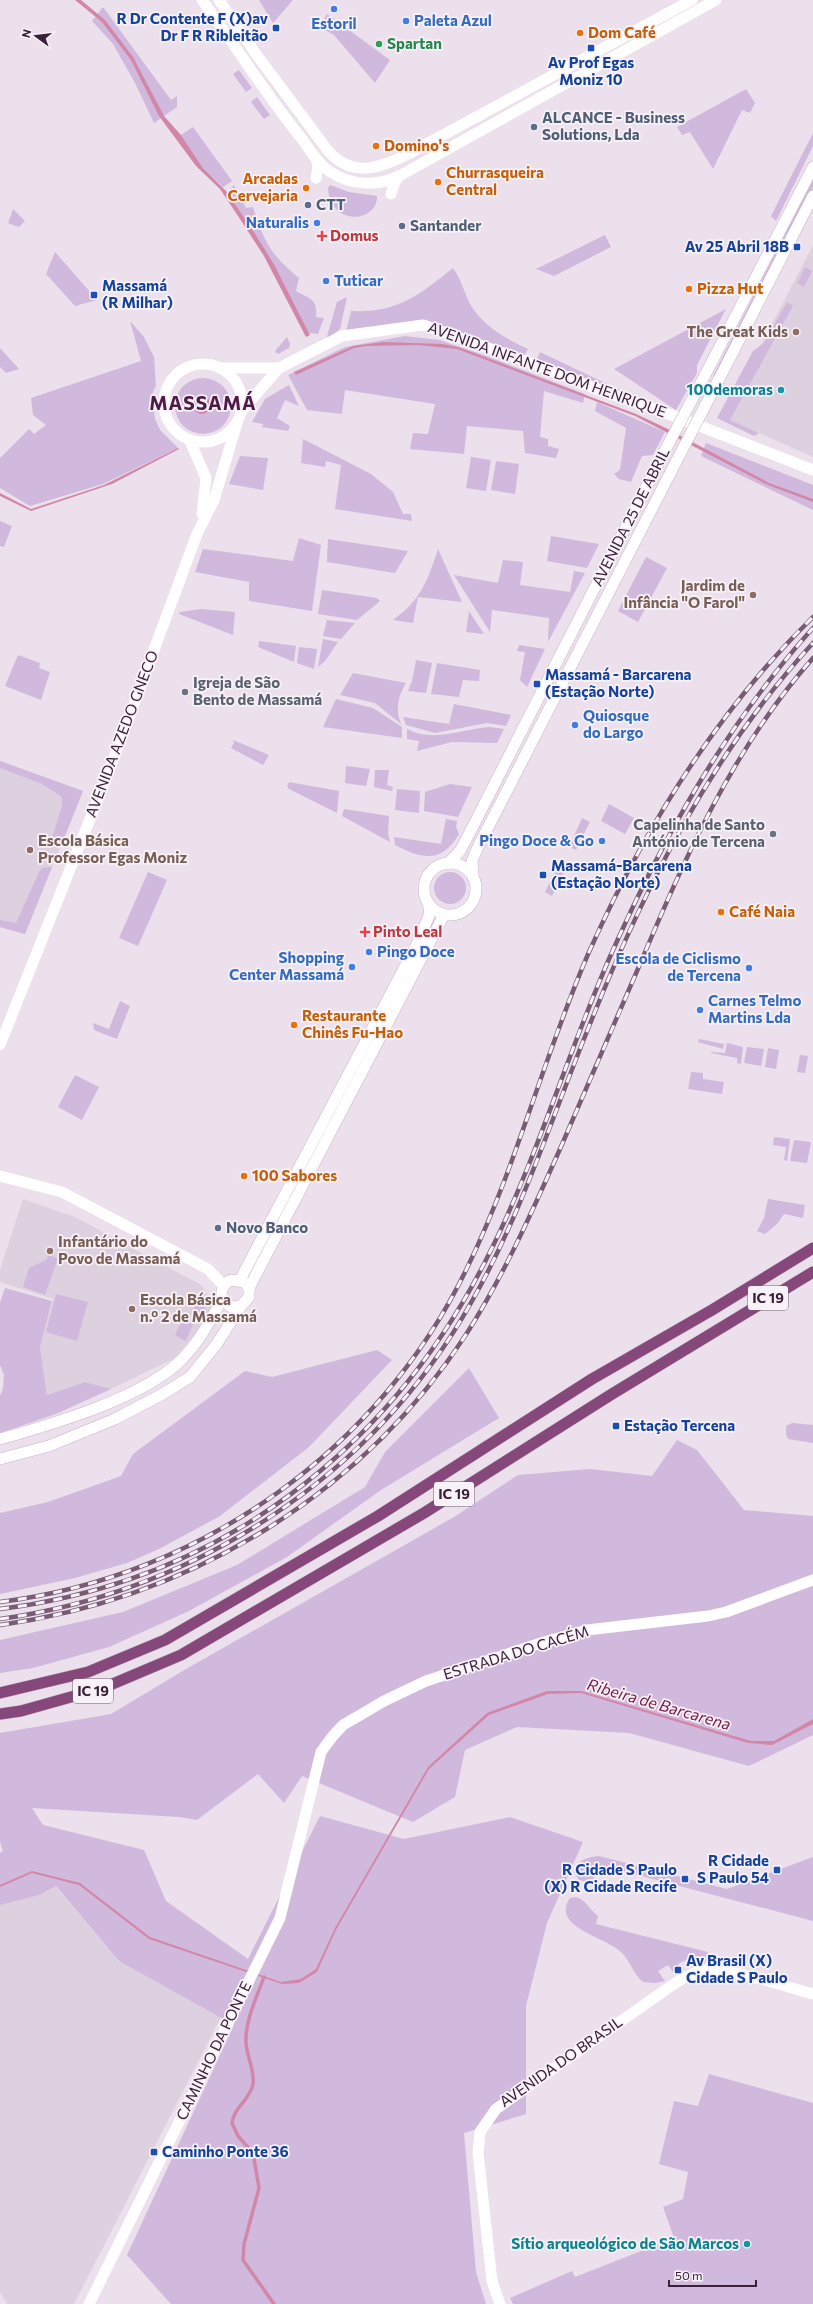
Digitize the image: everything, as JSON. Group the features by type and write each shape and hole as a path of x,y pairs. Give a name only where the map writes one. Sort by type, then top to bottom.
{"highway":[{"name":"IC 19","path":"0,1693 88,1672 165,1640 378,1516 592,1379 712,1310 813,1248"},
{"name":"IC 19","path":"0,1714 20,1711 104,1688 181,1655 424,1513 612,1394 813,1272"}],"street":[{"path":"202,0 284,118 317,159 332,173 347,180 372,183 390,181 716,0"},
{"path":"219,0 324,145 339,155 341,162 362,168 372,169 379,163 395,161 692,0"},
{"path":"316,178 318,167 317,159"},
{"name":"AVENIDA 25 DE ABRIL","path":"447,864 460,851 468,836 661,458 813,167"},
{"path":"391,194 396,180 401,175"},
{"name":"AVENIDA 25 DE ABRIL","path":"473,877 472,861 477,849 813,196"},
{"name":"AVENIDA INFANTE DOM HENRIQUE","path":"279,368 342,336 423,325 540,366 596,389 661,411 813,470"},
{"path":"209,364 220,368 231,376 238,386 242,399 241,412 237,423 228,434 216,441 203,443 190,441 179,435 170,426 164,408 166,390 175,376 188,367 209,364"},
{"path":"220,368 279,368"},
{"path":"241,412 279,368"},
{"name":"AVENIDA AZEDO GNECO","path":"0,1045 106,779 197,534 214,500 237,423"},
{"name":"AVENIDA AZEDO GNECO","path":"190,441 206,478 204,505 197,534"},
{"path":"240,1280 419,940 429,916 428,902 424,888 429,875 440,866 447,864 462,866 473,877 476,891 472,904 461,913 444,914 438,912 428,902"},
{"path":"0,1459 49,1446 115,1419 161,1395 190,1377 216,1345 241,1306 249,1297 248,1288 444,914"},
{"path":"0,1176 62,1192 208,1270 223,1285"},
{"path":"0,1439 44,1426 108,1402 150,1382 177,1364 202,1335 222,1299 221,1294 223,1285 231,1280 240,1280 248,1288"},
{"path":"222,1299 232,1307 241,1306"},
{"name":"ESTRADA DO CACÉM","path":"312,1787 322,1752 343,1724 384,1700 426,1682 571,1634 708,1616 726,1612 813,1580"},
{"name":"CAMINHO DA PONTE","path":"89,2304 280,1918 312,1787"},
{"name":"AVENIDA DO BRASIL","path":"500,2304 492,2281 478,2153 480,2132 496,2109 665,1990 692,1974 706,1970 727,1972 813,1994"}],"shaded area":[{"path":"75,0 81,0 105,20 133,57 164,116 181,135 203,168 227,192 257,237 275,266 310,335 306,337 264,256 220,189 196,166 159,116 131,60 102,22"},
{"path":"259,0 293,0 273,23"},
{"path":"103,7 171,100 177,96 177,107 154,123 135,83 113,44 92,21"},
{"path":"327,14 390,60 375,83 334,35 325,30 317,31"},
{"path":"239,70 252,88 246,92 233,74"},
{"path":"746,89 755,103 750,113 742,110 713,169 690,132 682,135 677,127"},
{"path":"257,97 270,115 264,119 251,102"},
{"path":"193,127 232,181 223,187 203,168 181,135"},
{"path":"813,133 813,146 776,221 771,216"},
{"path":"813,179 813,189 717,378 713,376"},
{"path":"234,185 246,208 253,207 265,239 275,255 299,278 296,291 312,300 316,306 316,317 324,318 318,334 309,333 275,266 227,192"},
{"path":"330,185 349,192 377,196 375,205 370,212 362,216 354,217 345,215 337,210 331,201 328,188"},
{"path":"13,209 25,221 19,227 8,223"},
{"path":"605,235 611,247 554,276 536,269"},
{"path":"813,245 813,457 723,417"},
{"path":"55,252 97,300 75,306 46,274"},
{"path":"805,267 812,271 804,287 797,283"},
{"path":"453,268 475,312 496,331 511,341 528,349 524,357 426,320 345,336 351,311 381,309 406,301 429,287"},
{"path":"347,297 340,329 326,340 337,302"},
{"path":"787,302 793,306 730,420 759,433 754,436 717,418 753,351 764,343"},
{"path":"726,309 697,365 697,373 676,410 614,369"},
{"path":"130,321 144,337 154,357 156,386 152,394 155,419 160,430 178,448 103,484 30,506 0,488 0,458 29,429 34,434 46,425 33,415 31,398 141,361"},
{"path":"405,336 439,340 484,355 585,394 583,403 544,391 540,437 548,439 548,446 559,449 556,458 525,453 523,431 467,426 464,454 410,449 413,433 428,434 435,404 345,390 342,414 307,410 288,375 345,347"},
{"path":"287,337 290,344 289,348 278,354 275,351"},
{"path":"384,342 442,344 458,347 485,357 636,414 668,429 769,483 813,499 813,502 768,485 635,416 457,349 418,345 366,346 354,348 296,375 294,372 353,346"},
{"path":"0,348 19,369 6,373 0,367"},
{"path":"540,352 628,394 537,360"},
{"path":"198,378 208,378 223,386 229,395 231,406 229,417 223,426 208,434 198,434 187,429 180,422 175,411 175,401 180,390 187,383"},
{"path":"289,385 299,406 285,400 277,418 290,426 288,431 262,427 263,424 252,422 265,399"},
{"path":"198,396 206,396 211,401 209,412 206,414 198,414 193,409 193,401"},
{"path":"597,402 665,432 653,455 642,456 631,482 619,479 614,474 620,470 626,428 595,411"},
{"path":"303,439 371,474 393,492 403,514 411,514 412,521 335,509 341,465 326,461 325,467 301,463"},
{"path":"706,443 813,485 813,510 701,456"},
{"path":"178,448 179,449 112,484 31,511 0,496 0,493 31,509 104,485"},
{"path":"240,456 268,458 263,490 229,484"},
{"path":"471,457 491,460 486,491 466,488"},
{"path":"496,461 519,464 515,494 491,490"},
{"path":"0,521 12,526 4,547 0,546"},
{"path":"551,536 599,544 587,568 547,561"},
{"path":"299,538 321,545 312,611 249,601 249,582 195,572 203,549 293,561"},
{"path":"328,539 408,551 395,573 327,562"},
{"path":"438,549 462,602 418,597 413,623 393,620 417,597 427,580"},
{"path":"646,557 667,568 638,622 618,611"},
{"path":"503,560 523,562 520,585 570,592 574,571 585,573 548,642 549,618 492,610 490,632 454,575 498,583"},
{"path":"322,590 377,598 380,601 357,620 318,614"},
{"path":"201,609 235,612 233,635 179,614 180,612"},
{"path":"469,611 484,634 466,632"},
{"path":"327,620 355,623 341,639 323,636"},
{"path":"323,639 338,642 325,661 318,667"},
{"path":"259,641 296,646 294,662 258,647"},
{"path":"519,645 545,649 527,687 520,680 525,652 517,651"},
{"path":"299,647 317,649 314,669 297,663"},
{"path":"18,655 40,663 39,668 50,672 41,700 5,686"},
{"path":"416,660 432,663 426,693 408,691 412,681"},
{"path":"437,663 480,670 479,681 463,680 459,697 431,694"},
{"path":"353,673 406,683 398,703 398,713 401,724 375,703 340,695"},
{"path":"336,699 373,708 402,727 402,738 323,727"},
{"path":"454,704 511,715 506,726 487,723 435,733 406,725 403,717 449,724"},
{"path":"490,727 504,729 497,743 452,742 417,751 419,741 407,739 407,729 427,735 437,735"},
{"path":"233,740 269,755 263,765 231,748 234,743"},
{"name":"Escola Básica Professor Egas Moniz","path":"0,761 83,791 25,934 0,927"},
{"path":"0,761 83,791 61,846 50,844 62,806 62,797 42,784 0,768"},
{"path":"346,766 370,769 366,786 345,783"},
{"path":"375,770 389,770 387,785 393,787 392,791 374,787"},
{"path":"289,782 339,791 337,813 289,789 287,786"},
{"path":"450,784 472,787 458,817 424,811 425,792"},
{"path":"397,789 420,791 419,813 395,810"},
{"path":"609,804 634,818 625,834 601,821"},
{"path":"344,809 389,816 388,833 390,842 342,816"},
{"path":"582,818 590,822 576,850 569,847"},
{"path":"446,819 457,821 456,827 459,834 452,844 438,854 422,856 395,845 394,837 441,844"},
{"path":"559,864 566,868 552,896 545,892"},
{"path":"52,867 25,934 0,927 0,920 16,923 39,872 43,868"},
{"path":"148,872 167,880 138,946 119,938"},
{"path":"447,872 453,872 462,876 466,888 462,900 453,904 447,904 438,900 434,891 434,885 438,876"},
{"path":"120,1001 130,1006 117,1039 94,1030 93,1023 109,1029"},
{"path":"699,1039 724,1044 723,1049 698,1042"},
{"path":"727,1043 743,1047 741,1064 737,1063 737,1058 711,1053 725,1053"},
{"path":"747,1047 764,1049 761,1066 744,1063"},
{"path":"768,1048 779,1050 776,1069 765,1067"},
{"path":"800,1055 808,1056 805,1073 797,1072"},
{"path":"691,1072 703,1073 703,1079 724,1082 722,1094 688,1089"},
{"path":"75,1075 99,1087 82,1120 58,1107"},
{"path":"774,1137 790,1139 787,1161 784,1160 786,1147 773,1145"},
{"path":"794,1140 811,1142 807,1163 790,1161"},
{"name":"Escola Básica n.º 2 de Massamá","path":"23,1199 75,1217 201,1285 213,1302 212,1315 173,1359 111,1389 85,1382 47,1395 40,1347 53,1299 0,1282 0,1270"},
{"path":"768,1199 805,1205 803,1218 784,1214 777,1224 765,1234 757,1231 764,1218"},
{"path":"48,1255 58,1258 45,1295 23,1287 29,1268 46,1260"},
{"path":"5,1288 52,1301 40,1347 47,1395 85,1382 111,1389 56,1414 0,1433 0,1396 3,1388 4,1375 0,1365 0,1303"},
{"path":"56,1294 88,1302 77,1341 46,1332"},
{"path":"199,1299 207,1303 200,1319 191,1315"},
{"path":"182,1319 193,1324 186,1341 175,1335"},
{"path":"377,1350 392,1360 309,1447 220,1516 159,1549 127,1563 75,1578 0,1594 0,1513 48,1502 121,1476 133,1454 245,1371 272,1377"},
{"path":"469,1368 499,1418 381,1490 287,1557 189,1611 109,1647 33,1668 0,1673 0,1640 123,1612 237,1565 365,1487 385,1452"},
{"path":"792,1423 813,1425 813,1443 788,1439 786,1434 786,1426"},
{"path":"677,1440 697,1450 744,1510 813,1516 813,1735 749,1766 629,1733 517,1727 465,1750 455,1797 413,1822 302,1776 284,1803 258,1774 197,1820 179,1817 32,1808 43,1825 144,1850 166,1901 248,1959 320,1816 404,1839 510,1817 583,1842 547,1923 526,2006 526,2114 464,2133 476,2272 486,2304 171,2304 127,2255 234,2025 119,1961 56,1886 39,1895 0,1905 0,1853 3,1851 0,1842 0,1733 111,1714 186,1669 454,1517 518,1475 590,1469 652,1476"},
{"path":"547,1691 581,1691 751,1741 774,1741 813,1719 813,1724 772,1745 748,1743 581,1693 548,1694 489,1715 429,1769 336,1930 317,1972 299,1983 282,1984 149,1939 79,1885 32,1873 0,1887 0,1885 32,1871 80,1883 150,1937 281,1982 301,1979 316,1969 335,1928 428,1767 487,1713"},
{"path":"599,1856 727,1889 813,1857 813,1921 611,1868 610,1871 602,1873 587,1882 579,1880 574,1872 577,1865 587,1858"},
{"path":"55,1886 119,1961 221,2017 74,2304 7,2304 0,2292 0,1898"},
{"path":"576,1897 585,1902 598,1916 596,1924 708,1952 705,1963 701,1963 700,1960 686,1960 678,1964 680,1967 673,1972 668,1965 658,1971 665,1981 655,1983 643,1982 621,1952 582,1930 573,1924 567,1917 566,1908 570,1898"},
{"path":"709,2074 813,2103 813,2304 513,2304 510,2298 572,2271 575,2277 674,2238 663,2207 683,2199 688,2172 659,2164 674,2101 698,2106"}],"waterway":[{"path":"264,1977 252,2009 246,2034 246,2047 253,2073 253,2084 249,2095 233,2117 232,2123 238,2136 253,2153 259,2188 244,2244 243,2260 274,2304"}],"railway":[{"path":"0,1602 74,1588 146,1565 213,1533 277,1493 335,1446 386,1392 431,1332 468,1266 501,1189 573,991 610,906 634,861 659,817 714,732 778,653 813,617"},
{"path":"0,1609 80,1594 156,1569 226,1536 291,1494 350,1444 403,1387 450,1323 490,1252 523,1180 579,1032 609,959 629,914 674,827 698,785 751,704 781,665 813,628"},
{"path":"0,1619 73,1604 143,1582 210,1552 274,1515 332,1471 385,1420 432,1363 472,1301 490,1268 506,1235 534,1167 609,977 656,875 711,777 776,686 813,643"},
{"path":"0,1625 70,1612 138,1591 203,1564 265,1530 323,1490 376,1443 425,1391 467,1333 493,1289 517,1243 560,1149 673,888 712,807 758,730 784,693 813,658"}],"place":[{"name":"Estoril","path":"334,9"},
{"name":"Paleta Azul","path":"406,21"},
{"name":"R Dr Contente F (X)av Dr F R Ribleitão","path":"276,28"},
{"name":"Dom Café","path":"580,33"},
{"name":"Spartan","path":"379,44"},
{"name":"Av Prof Egas Moniz 10","path":"591,48"},
{"name":"ALCANCE - Business Solutions, Lda","path":"534,127"},
{"name":"Domino's","path":"376,146"},
{"name":"Churrasqueira Central","path":"438,182"},
{"name":"Arcadas Cervejaria","path":"306,188"},
{"name":"CTT","path":"308,205"},
{"name":"Naturalis","path":"317,223"},
{"name":"Santander","path":"402,226"},
{"name":"Domus","path":"322,236"},
{"name":"Av 25 Abril 18B","path":"797,247"},
{"name":"Tuticar","path":"326,281"},
{"name":"Pizza Hut","path":"689,289"},
{"name":"Massamá (R Milhar)","path":"94,295"},
{"name":"The Great Kids","path":"796,332"},
{"name":"100demoras","path":"781,390"},
{"name":"Jardim de Infância \"O Farol\"","path":"753,595"},
{"name":"Massamá - Barcarena (Estação Norte)","path":"537,684"},
{"name":"Igreja de São Bento de Massamá","path":"185,692"},
{"name":"Quiosque do Largo","path":"575,725"},
{"name":"Capelinha de Santo António de Tercena","path":"773,834"},
{"name":"Pingo Doce & Go","path":"602,841"},
{"name":"Escola Básica Professor Egas Moniz","path":"30,850"},
{"name":"Massamá-Barcarena (Estação Norte)","path":"543,875"},
{"name":"Café Naia","path":"721,912"},
{"name":"Pinto Leal","path":"365,932"},
{"name":"Pingo Doce","path":"369,952"},
{"name":"Shopping Center Massamá","path":"352,967"},
{"name":"Escola de Ciclismo de Tercena","path":"749,968"},
{"name":"Carnes Telmo Martins Lda","path":"700,1010"},
{"name":"Restaurante Chinês Fu-Hao","path":"294,1025"},
{"name":"100 Sabores","path":"244,1176"},
{"name":"Novo Banco","path":"218,1228"},
{"name":"Infantário do Povo de Massamá","path":"50,1251"},
{"name":"Escola Básica n.º 2 de Massamá","path":"132,1309"},
{"name":"Estação Tercena","path":"616,1426"},
{"name":"R Cidade S Paulo 54","path":"777,1870"},
{"name":"R Cidade S Paulo (X) R Cidade Recife","path":"685,1879"},
{"name":"Av Brasil (X) Cidade S Paulo","path":"678,1970"},
{"name":"Caminho Ponte 36","path":"154,2152"},
{"name":"Sítio arqueológico de São Marcos","path":"747,2244"}],"district":[{"name":"MASSAMÁ","path":"203,403"}],"water label":[{"name":"Ribeira de Barcarena","path":"659,1704"}]}
